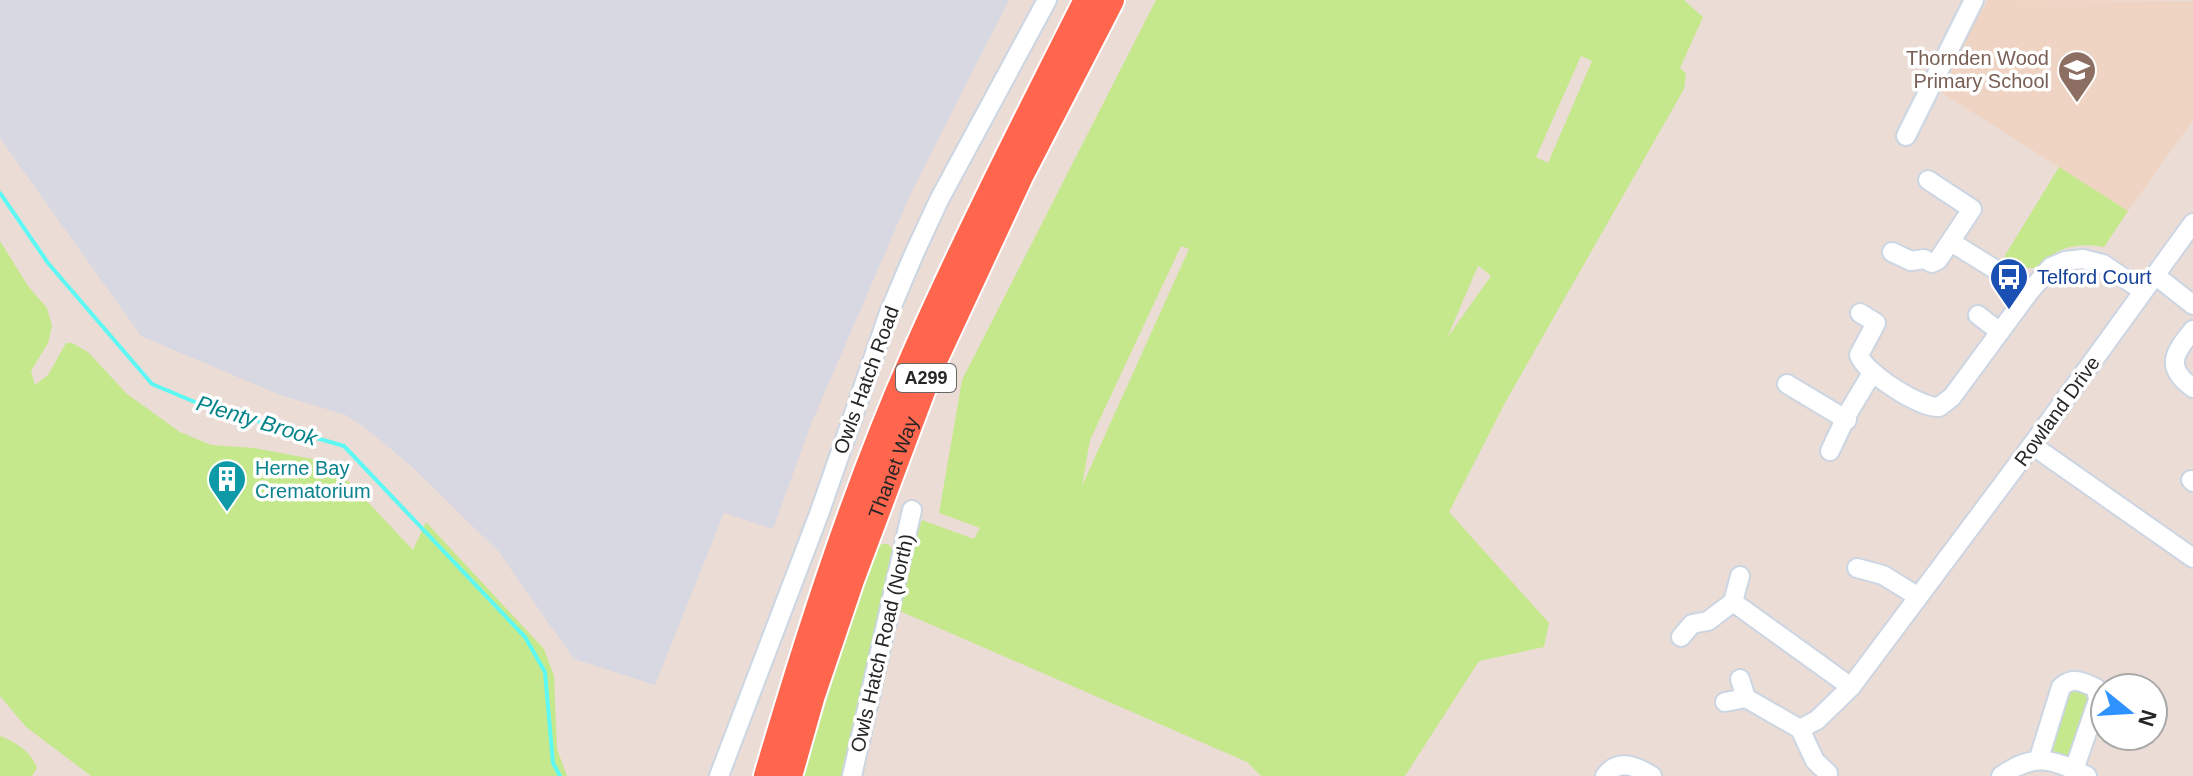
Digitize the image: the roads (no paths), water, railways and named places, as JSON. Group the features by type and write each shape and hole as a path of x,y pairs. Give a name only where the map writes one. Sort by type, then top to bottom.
{"highway":[{"name":"Thanet Way","path":"767,776 830,574 869,466 914,356 982,208 1087,0"},
{"name":"Thanet Way","path":"789,776 812,695 851,580 931,367 1021,174 1111,0"}],"street":[{"name":"Owls Hatch Road","path":"719,776 819,514 902,283 939,200 1047,0"},
{"path":"1906,136 1974,0"},
{"path":"1892,252 1911,261 1924,259 1932,263 1938,260 1972,209 1928,180"},
{"name":"Rowland Drive","path":"1800,729 1817,720 1851,687 2193,223"},
{"path":"1951,242 2030,291"},
{"path":"1860,313 1876,323 1859,355 1861,361 1872,373 1926,406 1939,407 1947,404 2030,291 2051,267 2065,261 2083,259 2103,264 2193,305"},
{"path":"1978,315 2000,332"},
{"path":"2193,330 2176,350 2174,366 2181,379 2193,388"},
{"path":"1830,451 1872,373"},
{"path":"1787,384 1847,420"},
{"path":"2032,445 2193,558"},
{"name":"Owls Hatch Road (North)","path":"852,776 912,510"},
{"path":"1857,568 1883,575 1917,596"},
{"path":"1681,637 1692,624 1708,621 1733,602 1740,576"},
{"path":"1733,602 1851,687"},
{"path":"1740,679 1746,698"},
{"path":"2001,776 2015,766 2039,758 2081,773 2098,700 2096,688 2078,680 2069,681 2061,687 2039,758"},
{"path":"1725,702 1746,698 1800,729 1816,769"},
{"path":"1605,776 1610,768 1622,765 1652,776"}],"waterway":[{"name":"Plenty Brook","path":"0,193 48,263 152,384 202,405 344,446 525,637 545,672 553,763 560,776"}],"place":[{"name":"Thornden Wood Primary School","path":"2077,104"},
{"name":"Telford Court","path":"2009,311"},
{"name":"Herne Bay Crematorium","path":"227,513"}]}
